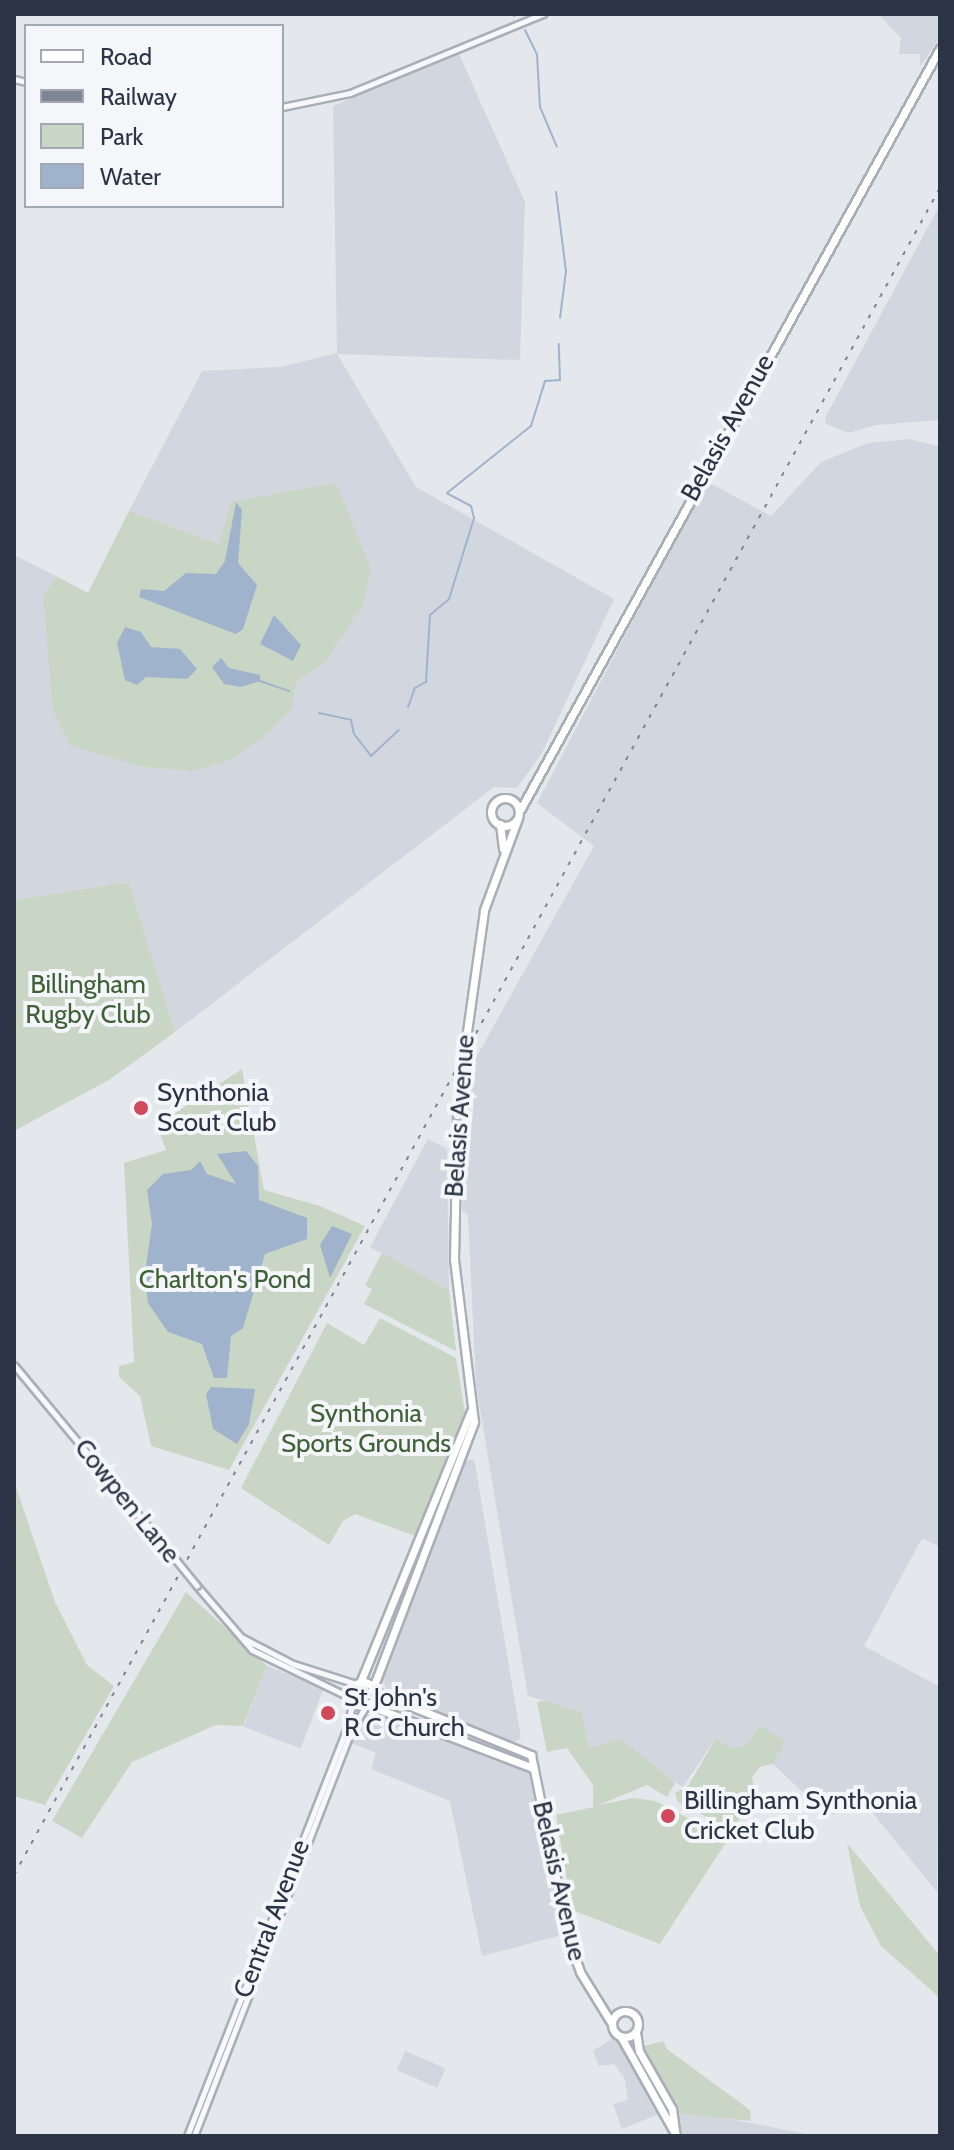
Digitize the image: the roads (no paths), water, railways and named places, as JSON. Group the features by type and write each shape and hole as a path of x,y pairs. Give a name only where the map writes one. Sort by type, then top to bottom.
{"main road":[{"name":"Belasis Avenue","path":"474,1422 454,1259 457,1115 478,937 503,851 518,815 922,74 940,48"},
{"path":"509,798 518,815 500,824 492,808 509,798 521,797 536,783"},
{"name":"Belasis Avenue","path":"500,824 503,851"},
{"name":"Central Avenue","path":"367,1705 472,1408"},
{"name":"Central Avenue","path":"352,1699 474,1422"},
{"path":"358,1684 374,1690"},
{"name":"Belasis Avenue","path":"374,1690 446,1723 527,1751 568,1937 580,1972 621,2037 676,2136"},
{"path":"352,1699 391,1710 533,1768"},
{"path":"601,2008 620,2012 612,2024"},
{"name":"Belasis Avenue","path":"620,2012 636,2017 639,2051 672,2109 676,2136"},
{"path":"621,2037 636,2032"}],"street":[{"path":"284,107 350,93 543,14"},
{"name":"Cowpen Lane","path":"14,1365 240,1636 352,1699"},
{"name":"Cowpen Lane","path":"292,1667 358,1684"},
{"name":"Central Avenue","path":"303,1850 352,1699"},
{"name":"Central Avenue","path":"194,2136 274,1922 367,1705"},
{"name":"Central Avenue","path":"187,2136 220,2062"}],"water":[{"path":"236,502 242,510 238,563 257,585 243,629 236,634 139,597 141,589 164,591 186,573 216,574 225,561"},
{"path":"274,615 301,645 293,661 260,644"},
{"path":"125,627 141,632 151,647 180,649 197,669 187,679 146,677 137,685 125,680 117,643"},
{"path":"221,658 229,668 260,675 260,681 241,687 224,684 212,667"},
{"name":"Charlton's Pond","path":"246,1151 258,1166 259,1200 307,1218 307,1239 265,1254 243,1328 231,1336 227,1378 214,1378 202,1344 168,1332 148,1303 145,1273 152,1224 147,1190 163,1174 191,1170 200,1161 207,1174 236,1184 217,1154"},
{"path":"332,1226 352,1234 330,1278 320,1245"},
{"path":"211,1387 255,1389 249,1424 237,1444 213,1429 206,1394"}],"waterway":[{"path":"525,30 537,55 540,107 557,147"},
{"path":"556,192 566,271 560,318"},
{"path":"408,707 415,688 426,682 430,615 449,599 474,518 471,506 447,493 531,426 545,381 560,380 559,344"},
{"path":"260,681 289,691"},
{"path":"319,713 351,720 354,734 371,756 399,730"}],"railway":[{"path":"14,1875 940,188"}],"place":[{"name":"Synthonia Scout Club","path":"141,1108"},
{"name":"St John's R C Church","path":"328,1713"},
{"name":"Billingham Synthonia Cricket Club","path":"668,1816"}],"park label":[{"name":"Billingham Rugby Club","path":"88,1000"},
{"name":"Synthonia Sports Grounds","path":"366,1429"}]}
